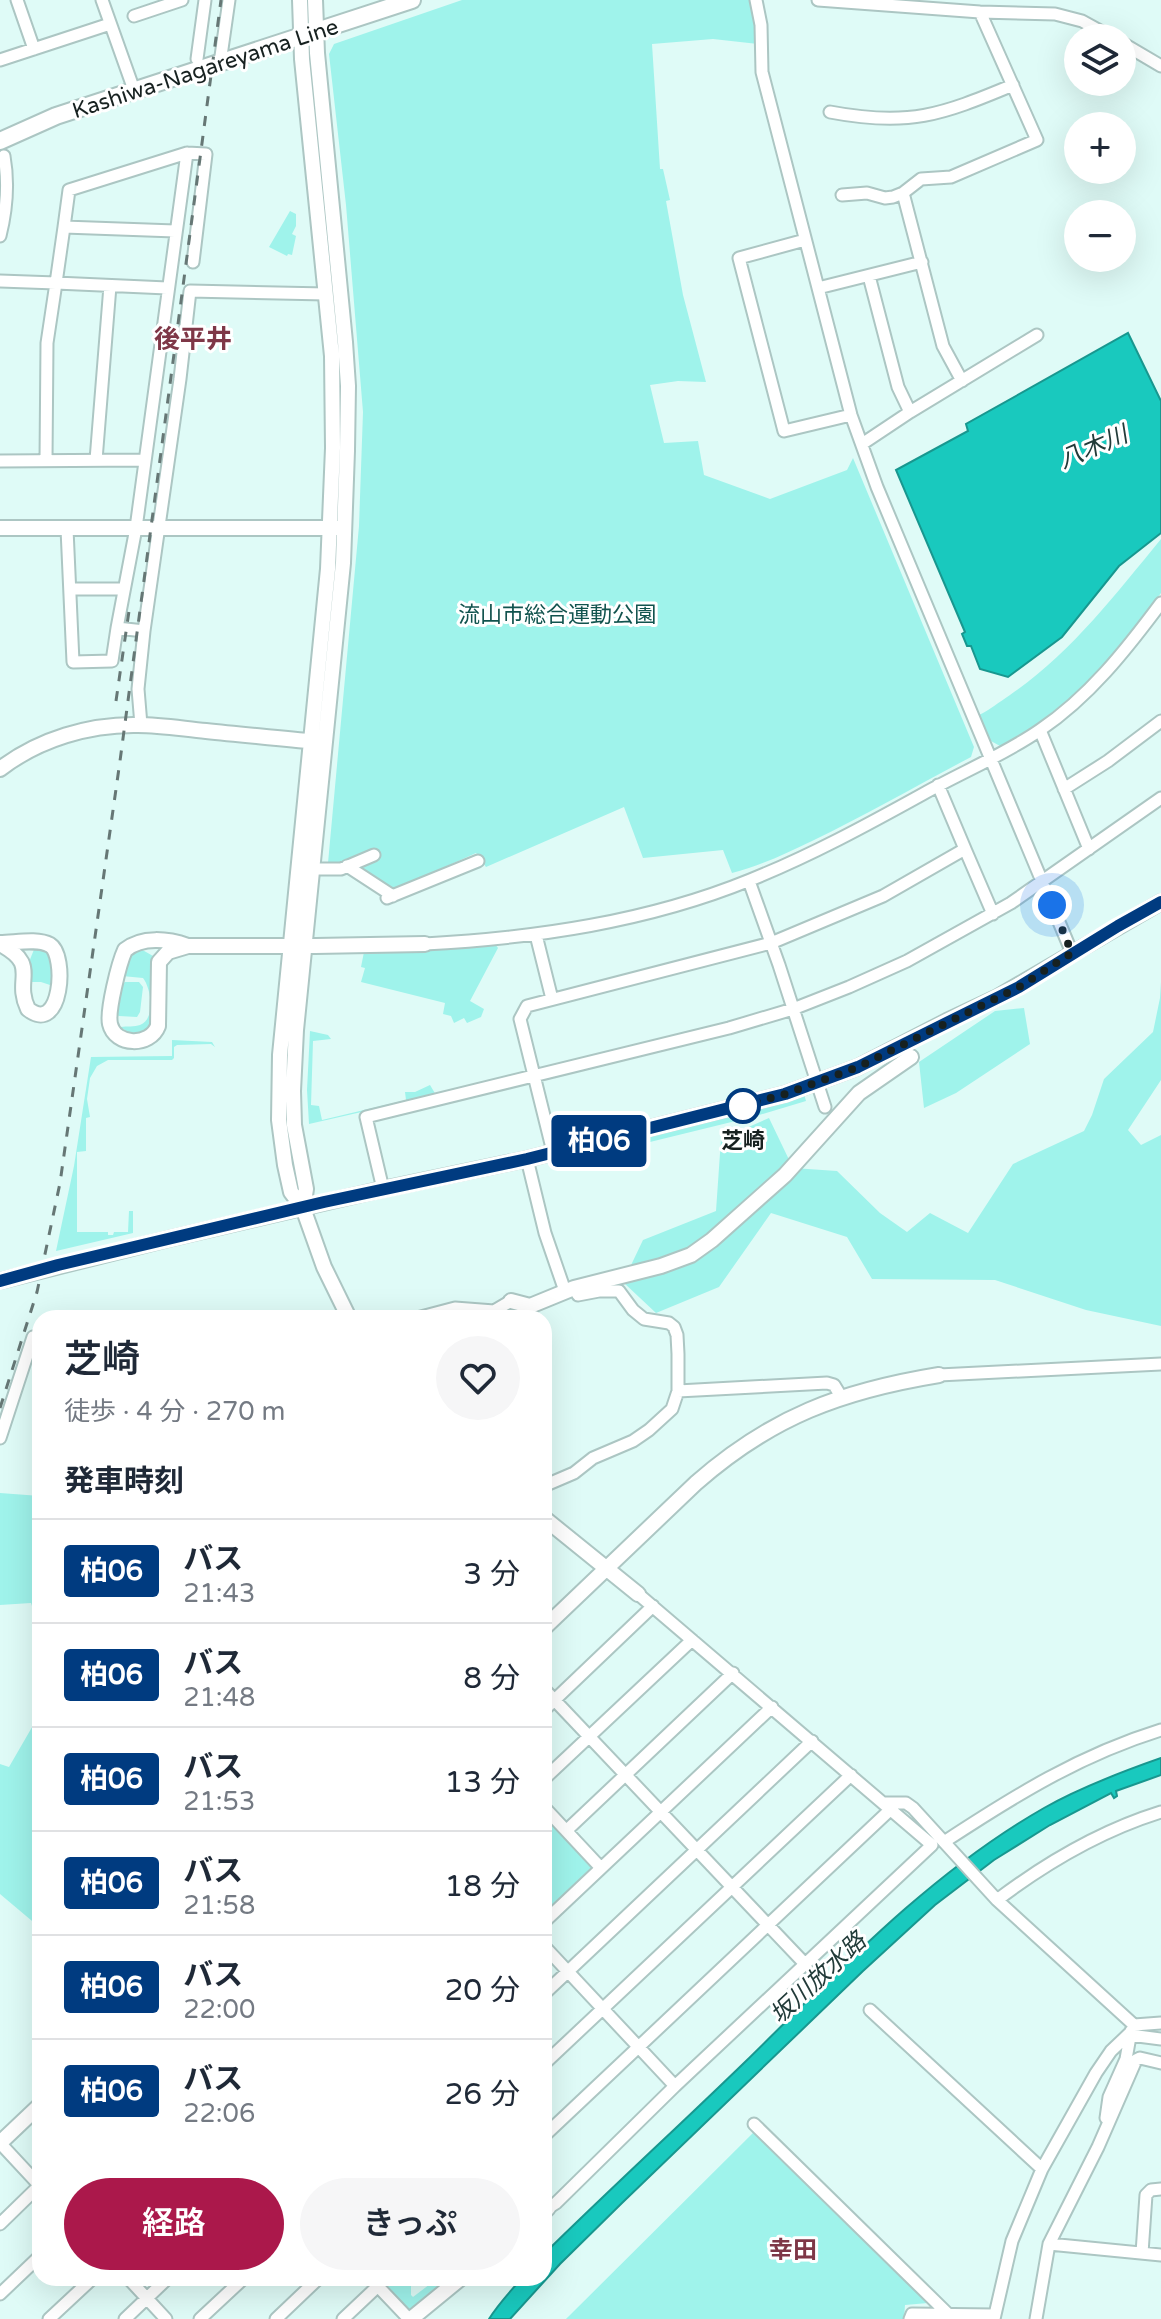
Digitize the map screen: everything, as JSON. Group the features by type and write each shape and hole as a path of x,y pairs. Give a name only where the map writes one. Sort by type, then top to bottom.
{"main road":[{"name":"Kashiwa-Nagareyama Line","path":"3,141 56,116 412,0"}],"street":[{"path":"17,0 34,49"},
{"path":"102,0 134,90"},
{"path":"134,16 182,0"},
{"path":"197,59 205,0"},
{"path":"220,63 229,0"},
{"path":"300,0 308,34 348,386 317,742 289,946 278,1074 279,1120 291,1192 303,1208 324,1267 345,1310"},
{"path":"315,0 308,34 333,386 338,527"},
{"path":"756,0 761,25 762,72 851,415 877,487 1072,953"},
{"path":"818,0 980,12 1055,14 1087,24"},
{"path":"842,195 867,193 885,198 903,193 921,179 951,177 1037,140 980,12"},
{"path":"0,60 110,24"},
{"path":"1136,51 1161,66"},
{"path":"830,112 866,119 919,118 960,107 1013,85"},
{"path":"0,236 8,185 3,141"},
{"path":"67,529 73,662 112,661 136,528 187,153"},
{"path":"46,460 47,343 69,190 187,153 206,154 193,262"},
{"path":"903,193 943,346 962,381"},
{"path":"64,227 175,231"},
{"path":"805,240 739,258 780,417 784,431 851,415"},
{"path":"818,288 922,262"},
{"path":"869,276 898,387 910,412"},
{"path":"0,281 167,288"},
{"path":"96,460 110,286"},
{"path":"141,725 138,689 144,631 190,291 326,294"},
{"path":"164,311 187,315"},
{"path":"862,444 1037,335"},
{"path":"0,461 144,460"},
{"path":"0,528 338,527"},
{"path":"71,589 124,589"},
{"path":"188,946 175,941 139,941 125,950 110,1018 112,1030 123,1039 144,1040 155,1033 158,1026 158,967 161,958 168,952 188,946 425,944 536,935 636,915 749,881 838,841 1040,730 1084,695 1128,647 1161,603"},
{"path":"117,628 144,631"},
{"path":"1064,789 1161,721"},
{"path":"0,769 30,750 81,731 141,725 317,742"},
{"path":"1040,730 1089,849"},
{"path":"303,1208 306,1189 294,1125 293,1091 312,869 317,742"},
{"path":"938,785 993,914"},
{"path":"383,1189 366,1117 664,1045 793,1009 907,961 993,914 1161,798"},
{"path":"553,1152 520,1019 527,1006 771,943 883,896 965,849"},
{"path":"312,869 341,869 374,855"},
{"path":"347,866 390,897 478,861"},
{"path":"749,881 825,1107"},
{"path":"0,1281 383,1189 527,1159 746,1105 817,1083 858,1067 1019,987 1161,902"},
{"path":"536,935 552,999"},
{"path":"139,941 161,958"},
{"path":"34,942 52,946 57,952 57,1000 49,1012 33,1013 25,1004 23,965 18,955 0,944 34,942"},
{"path":"23,965 34,942"},
{"path":"496,1310 511,1301 530,1306 570,1290 676,1262 703,1248 785,1175 859,1093 911,1057"},
{"path":"527,1159 545,1233 570,1290 578,1295 619,1291 638,1315 669,1323 677,1335 678,1391 672,1409 633,1441 593,1458 574,1473 552,1482"},
{"path":"447,1310 481,1310"},
{"path":"0,1438 32,1340"},
{"path":"552,1620 696,1483 745,1443 776,1425 842,1398 939,1375 1161,1364"},
{"path":"678,1391 827,1383 834,1385 842,1398"},
{"path":"552,1524 733,1673 932,1845 552,2205"},
{"path":"552,1703 653,1606"},
{"path":"552,1772 692,1640"},
{"path":"567,1830 733,1673"},
{"path":"552,1697 806,1965"},
{"path":"552,1914 772,1707"},
{"path":"947,1845 1018,1793 1063,1769 1161,1730"},
{"path":"552,1987 812,1741"},
{"path":"552,2057 851,1775"},
{"path":"552,2128 768,1925 887,1806 906,1803 996,1897 1132,2030 1161,2039"},
{"path":"996,1897 1121,1826 1161,1812"},
{"path":"552,1815 601,1868"},
{"path":"552,1955 675,2086"},
{"path":"870,2010 1042,2169"},
{"path":"910,2319 912,2314 994,2317 1012,2241 1042,2169 1096,2073 1111,2051 1132,2030 1161,2023"},
{"path":"1104,2131 1109,2097 1126,2059 1132,2030"},
{"path":"1036,2319 1049,2244 1136,2060 1140,2058 1161,2063"},
{"path":"32,2113 0,2143 32,2177"},
{"path":"754,2124 948,2314"},
{"path":"1142,2253 1146,2195 1151,2190 1161,2189"},
{"path":"0,2224 32,2193"},
{"path":"1049,2244 1161,2255"},
{"path":"0,2294 32,2264"},
{"path":"49,2319 84,2286"},
{"path":"136,2286 166,2319"},
{"path":"125,2319 160,2286"},
{"path":"200,2319 235,2286"},
{"path":"276,2319 311,2286"},
{"path":"343,2319 371,2286"},
{"path":"378,2286 410,2319 451,2286"}],"green space":[{"name":"流山市総合運動公園","path":"462,0 751,0 758,44 713,39 652,44 660,169 663,169 670,200 666,201 683,295 706,382 678,381 650,385 664,443 698,441 704,475 770,499 847,470 853,458 974,747 971,757 832,831 753,867 732,873 723,850 643,858 624,807 486,867 476,853 394,890 359,871 358,864 328,863 359,526 363,412 346,205 329,54 334,44"},
{"path":"290,211 296,214 292,234 296,236 292,255 287,256 269,247"},
{"path":"1161,539 1161,593 1092,680 1044,719 1002,747 989,740 979,715 1032,679 1072,642"},
{"path":"495,944 498,948 470,1001 484,1009 481,1017 467,1023 464,1018 454,1023 451,1016 443,1014 445,1003 361,982 365,968 361,967 364,952"},
{"path":"35,947 42,947 49,955 53,986 29,982 29,962"},
{"path":"139,948 153,956 154,995 149,1024 143,1033 134,1034 121,1027 138,1026 145,1022 150,1010 150,996 143,978 122,976 130,955"},
{"path":"125,982 139,982 143,987 137,1017 115,1014 120,986"},
{"path":"1161,982 1161,1080 1128,1130 1141,1145 1161,1135 1161,1326 1086,1310 995,1280 872,1279 847,1237 771,1213 719,1287 656,1313 623,1282 643,1240 716,1211 721,1139 769,1118 793,1168 837,1171 880,1213 907,1232 930,1213 968,1233 1013,1164 1084,1131 1104,1079 1153,1032"},
{"path":"1024,1008 1030,1044 956,1093 924,1108 919,1062 995,1011"},
{"path":"310,1031 328,1035 331,1039 313,1041 311,1105 319,1106 322,1120 406,1100 405,1092 415,1092 430,1085 436,1095 309,1124"},
{"path":"172,1040 212,1042 215,1047 211,1044 177,1045 172,1060 108,1060 97,1066 90,1078 86,1151 77,1152 77,1232 108,1232 108,1235 113,1235 114,1232 128,1232 129,1211 133,1211 133,1233 56,1251 74,1166 91,1057 172,1056"},
{"path":"804,1094 806,1101 756,1116 601,1154 599,1150 610,1145"},
{"path":"0,1493 32,1495 32,1606 31,1603 0,1605"},
{"path":"32,1727 32,1921 0,1894 0,1764 9,1767"},
{"path":"552,1822 592,1865 592,1870 552,1908"},
{"path":"754,2132 928,2303 905,2305 904,2319 566,2319"},
{"path":"387,2286 411,2286 413,2297 427,2286 443,2286 411,2312"}],"water":[{"name":"八木川","path":"1128,333 1161,401 1161,533 1119,566 1062,637 1008,677 980,669 971,646 967,646 962,634 965,632 896,470 968,431 966,424"},
{"path":"1161,1758 1161,1775 1116,1791 1114,1798 1111,1793 1050,1825 994,1860 935,1905 552,2273 552,2246 887,1925 962,1862 1002,1834 1044,1808 1101,1780"},
{"path":"515,2286 540,2286 510,2319 489,2319"}],"railway":[{"path":"0,1408 37,1292 60,1183 120,761 221,0"},
{"path":"116,701 129,611"}],"bus line":[{"name":"柏06","path":"0,1281 324,1202 527,1159 785,1094 858,1067 1019,987 1161,902"}],"place":[{"name":"芝崎","path":"743,1106"}],"district":[{"name":"後平井","path":"193,339"},
{"name":"幸田","path":"793,2250"}],"route":[{"path":"743,1106 858,1067 1019,987 1072,953 1052,905"}],"water label":[{"name":"坂川放水路","path":"818,1978"}]}
